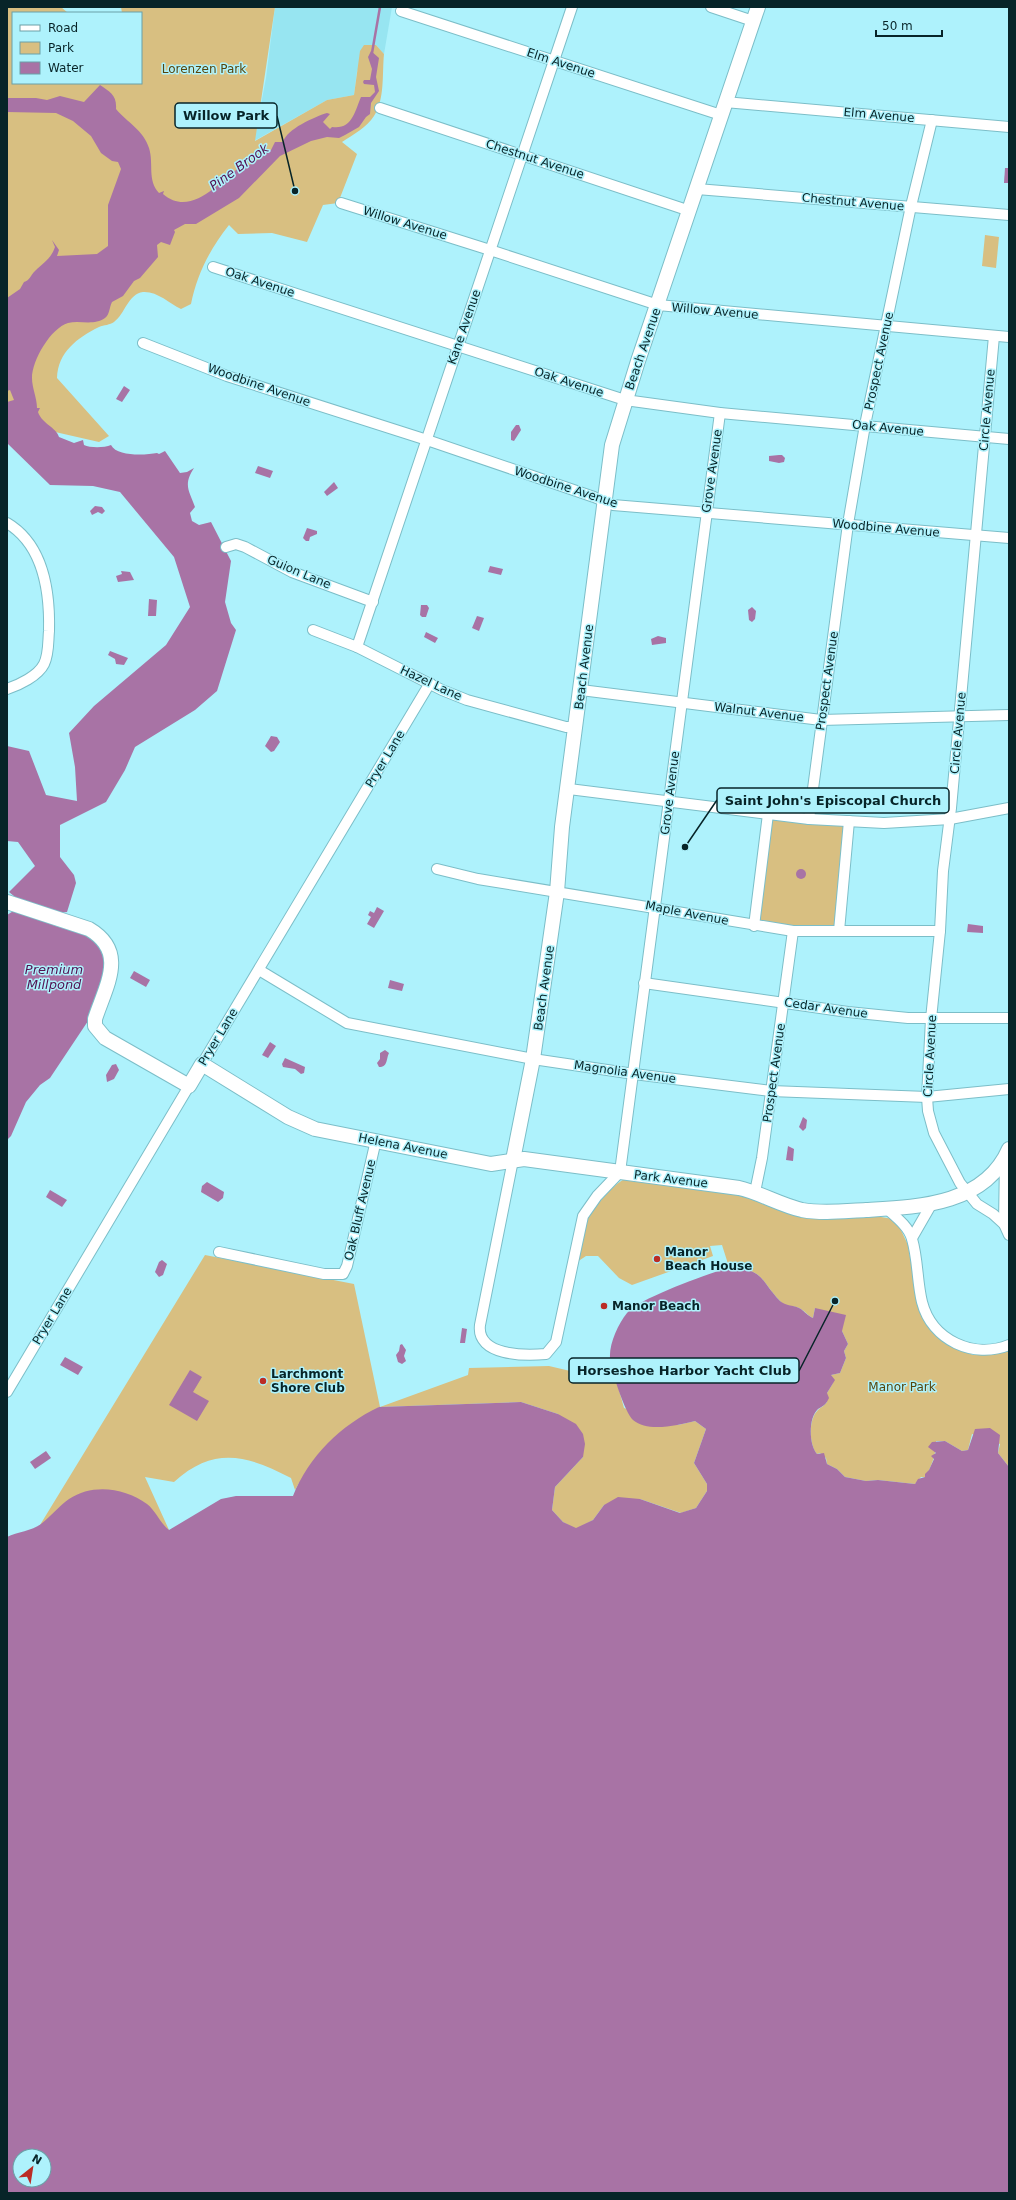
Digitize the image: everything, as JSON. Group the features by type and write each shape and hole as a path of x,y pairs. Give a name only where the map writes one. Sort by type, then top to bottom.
{"street":[{"name":"Kane Avenue","path":"357,647 572,7"},
{"path":"711,7 753,21"},
{"name":"Beach Avenue","path":"485,1342 480,1336 480,1325 533,1059 557,892 562,827 569,789 612,445 625,400 758,7"},
{"name":"Elm Avenue","path":"401,11 554,60 723,109 932,120 1009,127"},
{"name":"Chestnut Avenue","path":"380,108 690,211"},
{"name":"Prospect Avenue","path":"809,819 848,524 865,425 911,206 932,120"},
{"name":"Chestnut Avenue","path":"697,189 1009,215"},
{"name":"Willow Avenue","path":"341,204 490,250 658,305 1009,337"},
{"name":"Oak Avenue","path":"213,267 625,400 720,413 1009,438"},
{"name":"Circle Avenue","path":"994,336 960,716 950,819 943,871 940,931 931,1019 927,1097 928,1112 934,1133 960,1183 977,1204 993,1214 1004,1224 1009,1235"},
{"name":"Woodbine Avenue","path":"143,343 226,376 427,440 613,505 1009,538"},
{"name":"Grove Avenue","path":"620,1172 720,413"},
{"path":"7,523 25,538 35,551 41,564 47,587 49,620 48,650 44,664 30,677 7,689"},
{"name":"Guion Lane","path":"226,547 236,544 245,547 292,572 373,602"},
{"name":"Hazel Lane","path":"313,630 357,647 430,684 467,700 566,727 576,727"},
{"name":"Pryer Lane","path":"7,1392 10,1378 189,1086 430,684"},
{"name":"Walnut Avenue","path":"581,690 821,720 1009,715"},
{"path":"569,789 668,803 809,819 884,823 950,819 1009,808"},
{"path":"754,926 768,814"},
{"path":"840,931 849,821"},
{"name":"Maple Avenue","path":"437,869 478,879 655,907 754,926 793,931 940,931"},
{"path":"12,904 89,929 100,936 108,946 113,959 95,1019 95,1026 105,1038 189,1086"},
{"name":"Prospect Avenue","path":"756,1192 793,931"},
{"name":"Magnolia Avenue","path":"259,970 347,1022 533,1059 634,1074 771,1091 927,1097 1009,1089"},
{"name":"Cedar Avenue","path":"644,983 848,1012 931,1019 1009,1018"},
{"name":"Helena Avenue","path":"202,1064 288,1117 315,1129 491,1164 524,1159 620,1172"},
{"name":"Oak Bluff Avenue","path":"219,1252 329,1274 343,1274 347,1266 376,1140"},
{"name":"Circle Avenue","path":"1004,1224 1008,1155"},
{"name":"Park Avenue","path":"485,1342 497,1350 506,1352 536,1355 546,1354 551,1350 556,1342 583,1216 597,1196 620,1172 684,1179 756,1192 784,1204 819,1213 930,1205 968,1193 995,1172 1008,1155"},
{"path":"912,1238 930,1205"},
{"path":"887,1209 899,1220 912,1238 923,1304 933,1324 946,1337 969,1349 981,1351 999,1349 1009,1345"}],"shaded area":[{"path":"275,7 392,7 384,54 376,45 357,71 354,95 327,100 254,141 266,78"}],"green space":[{"name":"Lorenzen Park","path":"61,7 67,12 12,12 12,84 142,84 142,12 122,12 121,7 275,7 255,141 327,100 354,95 360,51 364,45 376,45 384,54 382,86 378,109 368,124 342,142 357,154 338,203 323,205 307,242 272,233 238,234 229,225 205,262 197,282 191,304 181,309 153,293 143,292 134,296 130,300 114,322 99,327 83,336 65,353 58,369 57,378 109,436 99,442 7,421 7,8"},
{"path":"985,235 999,237 996,268 982,266"},
{"path":"771,816 846,823 837,929 804,930 756,923"},
{"name":"Manor Park","path":"626,1178 749,1195 893,1219 900,1228 908,1245 916,1293 952,1346 973,1355 992,1354 1009,1350 1009,1467 998,1453 1000,1444 972,1434 968,1450 962,1451 945,1441 936,1441 933,1459 926,1477 921,1477 915,1484 878,1480 866,1481 845,1477 837,1469 827,1464 826,1458 820,1453 817,1454 814,1450 811,1438 811,1426 812,1419 815,1414 827,1402 827,1393 833,1383 831,1375 840,1373 846,1358 844,1351 848,1344 842,1331 815,1308 813,1318 799,1308 783,1304 761,1277 756,1274 741,1268 729,1267 722,1245 710,1246 713,1256 632,1285 619,1278 598,1256 586,1256 577,1262 584,1226 591,1212 612,1189"},
{"path":"205,1255 354,1284 380,1407 299,1483 295,1490 291,1478 260,1464 231,1458 217,1459 203,1463 174,1482 145,1477 169,1530 40,1525"},
{"path":"610,1358 624,1408 678,1425 695,1421 706,1429 694,1463 707,1484 707,1491 696,1508 681,1513 640,1499 604,1505 593,1520 576,1529 563,1522 552,1510 555,1487 583,1457 558,1414 521,1402 380,1407 468,1375 469,1368 549,1366 583,1374 596,1363"}],"water":[{"name":"Premium Millpond","path":"371,51 379,58 376,77 379,91 371,103 370,114 359,127 339,138 327,137 311,141 280,156 239,198 196,224 185,224 174,230 175,232 170,245 161,242 157,245 158,257 140,278 134,281 123,296 112,302 109,313 105,318 96,322 73,322 62,326 49,338 35,363 32,378 37,408 40,408 38,412 43,420 59,437 74,443 83,440 84,445 90,447 111,445 119,452 132,454 159,454 165,451 180,473 187,472 194,468 188,483 189,492 195,507 190,513 192,521 199,525 211,522 231,561 225,602 231,623 236,630 217,691 195,710 135,747 125,770 106,802 60,825 60,857 74,875 76,883 67,912 59,913 53,925 96,939 109,962 90,1018 50,1078 40,1085 26,1102 11,1136 7,1140 7,915 15,910 20,901 9,892 35,866 18,842 7,841 7,746 29,751 46,795 77,801 75,767 69,733 94,706 166,645 190,607 174,557 120,492 93,486 50,485 7,443 7,402 14,400 10,390 7,391 7,298 20,289 24,282 29,279 49,258 55,247 52,240 59,250 57,256 97,254 108,246 108,205 121,169 118,162 112,161 101,153 91,136 73,121 56,113 7,112 7,98 36,98 47,100 60,96 84,102 100,85 112,94 115,100 116,109 147,142 155,188 159,193 164,191 163,194 173,200 184,202 194,200 204,195 240,167 249,165 262,157 264,150 271,150 275,142 283,142 295,128 315,117 327,113 330,114 323,122 330,129 332,127 344,126 348,123 352,118 361,97 370,97 375,92 374,85 364,84 363,82 364,80 370,80 372,69 368,57"},
{"path":"1005,168 1009,168 1009,183 1004,183"},
{"path":"124,386 130,390 122,402 116,399"},
{"path":"516,425 519,425 521,430 514,441 511,440 511,432"},
{"path":"782,455 785,458 784,462 779,463 769,461 769,456"},
{"path":"258,466 273,471 270,478 255,473"},
{"path":"334,482 338,488 327,496 324,492"},
{"path":"95,506 102,507 105,511 102,514 98,512 92,515 90,511"},
{"path":"307,528 317,531 317,534 310,537 309,541 306,541 303,538"},
{"path":"490,566 503,569 501,575 488,572"},
{"path":"121,571 130,572 134,580 118,582 116,576 122,574"},
{"path":"149,599 157,600 156,616 148,616"},
{"path":"421,605 427,605 429,608 426,617 422,617 420,615"},
{"path":"752,607 756,611 755,619 752,622 749,620 748,610"},
{"path":"477,616 484,618 479,631 472,628"},
{"path":"426,632 438,638 435,643 424,637"},
{"path":"658,636 666,638 666,643 652,645 651,639"},
{"path":"110,651 128,658 124,665 116,664 115,659 108,655"},
{"path":"271,736 277,737 280,742 274,751 271,752 265,746"},
{"path":"799,869 803,869 805,870 805,878 799,879 796,876 796,872"},
{"path":"377,907 384,911 374,928 367,924 371,917 368,915 370,911 374,913"},
{"path":"968,924 983,926 983,933 967,932"},
{"path":"134,971 150,980 146,987 130,978"},
{"path":"390,980 404,984 402,991 388,988"},
{"path":"270,1042 276,1046 268,1058 262,1055"},
{"path":"385,1050 389,1053 386,1062 384,1066 379,1067 377,1063 380,1059 380,1053"},
{"path":"285,1058 305,1067 304,1073 301,1074 295,1069 283,1067 282,1064"},
{"path":"116,1064 119,1070 114,1079 107,1082 106,1075 112,1065"},
{"path":"803,1117 807,1120 806,1128 803,1131 799,1127"},
{"path":"788,1146 794,1149 793,1161 786,1160"},
{"path":"207,1182 224,1192 223,1198 218,1202 201,1192 202,1186"},
{"path":"50,1190 67,1200 62,1207 46,1197"},
{"path":"162,1260 167,1264 163,1275 159,1277 155,1272 159,1262"},
{"path":"729,1267 741,1268 749,1270 760,1277 780,1301 801,1309 813,1318 815,1308 846,1315 842,1331 848,1344 844,1351 846,1358 840,1373 831,1375 835,1380 827,1393 829,1398 826,1404 815,1413 811,1425 811,1438 814,1450 817,1454 824,1453 827,1464 837,1469 845,1477 866,1481 878,1480 915,1484 918,1479 925,1477 925,1474 929,1470 934,1459 931,1456 936,1453 928,1447 932,1442 945,1441 962,1451 968,1450 975,1429 990,1428 1000,1435 998,1453 1009,1467 1009,2193 7,2193 7,1537 37,1526 45,1521 69,1499 78,1494 98,1489 119,1491 129,1494 147,1504 169,1530 221,1499 236,1496 293,1496 308,1468 328,1443 352,1423 379,1407 521,1402 558,1414 576,1424 583,1434 585,1444 583,1457 555,1487 552,1510 563,1522 576,1528 593,1520 604,1505 618,1497 640,1499 680,1513 696,1508 707,1491 707,1484 694,1463 706,1429 695,1421 672,1426 655,1427 639,1424 633,1420 626,1409 619,1391 610,1358 611,1347 615,1334 627,1313 646,1300"},
{"path":"462,1328 467,1329 465,1343 460,1343"},
{"path":"402,1344 406,1350 404,1356 406,1361 402,1364 398,1362 396,1355 399,1351 400,1345"},
{"path":"65,1357 83,1367 78,1375 60,1365"},
{"path":"190,1370 202,1377 193,1392 209,1401 197,1421 169,1405"},
{"path":"46,1451 51,1458 35,1469 30,1462"}],"waterway":[{"name":"Pine Brook","path":"372,53 380,7"}],"place":[{"name":"Willow Park","path":"295,191"},
{"name":"Saint John's Episcopal Church","path":"685,847"},
{"name":"Manor Beach House","path":"657,1259"},
{"name":"Horseshoe Harbor Yacht Club","path":"835,1301"},
{"name":"Manor Beach","path":"604,1306"},
{"name":"Larchmont Shore Club","path":"263,1381"}]}
